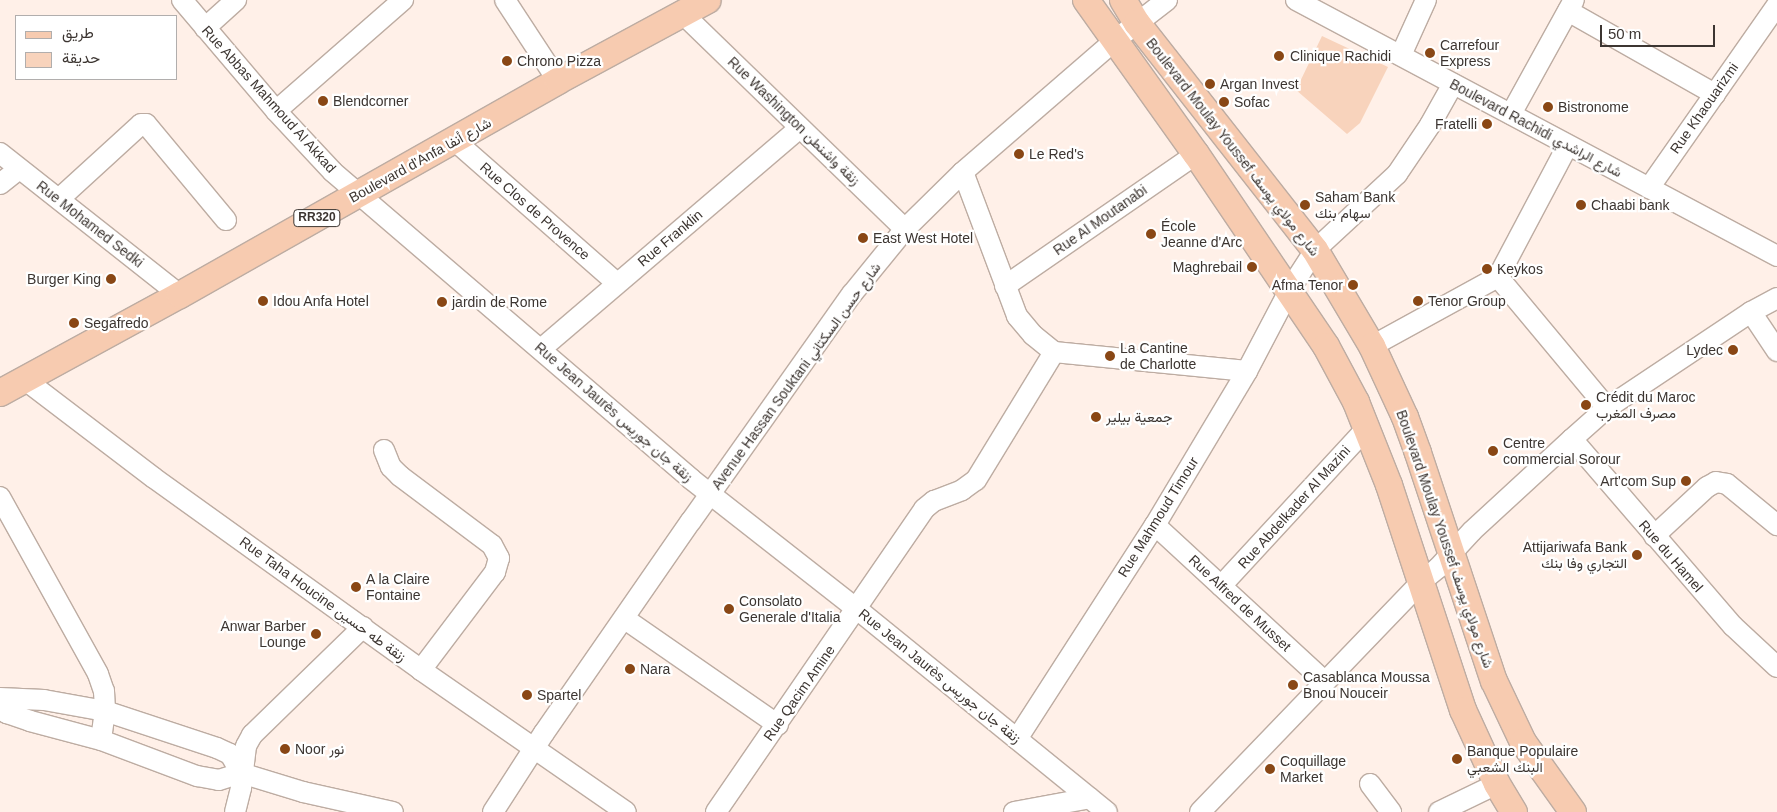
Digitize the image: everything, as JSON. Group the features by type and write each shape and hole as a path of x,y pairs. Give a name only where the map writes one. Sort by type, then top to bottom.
{"main road":[{"name":"Boulevard d'Anfa شارع أنفا","path":"0,392 180,295 454,140 708,0"},
{"path":"1086,0 1290,289 1326,346 1367,428 1392,493 1463,710 1497,784 1514,812"},
{"name":"Boulevard Moulay Youssef شارع مولاي يوسف","path":"1122,0 1137,23 1314,250 1372,346 1405,417 1478,635 1510,716 1522,742 1573,812"}],"street":[{"name":"Rue Abbas Mahmoud Al Akkad","path":"182,0 332,172 359,194"},
{"path":"205,28 236,0"},
{"path":"276,110 403,0"},
{"path":"505,0 558,82"},
{"name":"Avenue Hassan Souktani شارع حسن السكتاني","path":"492,812 710,495 852,294 905,228 963,172 1114,41 1167,0"},
{"name":"Boulevard Rachidi شارع الراشدي","path":"1296,0 1777,256"},
{"path":"1400,56 1426,0"},
{"name":"Rue Khaouarizmi","path":"1649,188 1714,94 1771,4"},
{"path":"1511,114 1571,5 1714,94"},
{"name":"Rue Washington زنقة واشنطن","path":"683,14 905,228"},
{"name":"Rue Mahmoud Timour","path":"1017,739 1154,524 1247,370 1290,289 1314,250 1397,174 1430,125 1453,84"},
{"path":"59,199 141,124 146,124 226,220"},
{"name":"Rue Franklin","path":"541,349 800,128"},
{"name":"Rue Clos de Provence","path":"454,140 617,283"},
{"path":"1372,346 1498,277 1568,145"},
{"name":"Rue Mohamed Sedki","path":"0,153 180,295"},
{"name":"Rue Al Moutanabi","path":"1005,286 1196,154"},
{"path":"0,184 19,169"},
{"path":"963,172 1017,316 1032,335 1054,352 1247,370"},
{"name":"Rue Jean Jaurès زنقة جان جوريس","path":"359,194 710,495 857,609 1107,812"},
{"path":"1498,277 1608,408"},
{"path":"1200,812 1422,581 1452,554 1472,531 1572,439 1608,408 1751,312 1777,298"},
{"path":"1751,312 1777,352"},
{"name":"Rue Qacim Amine","path":"716,812 778,725 924,509 934,500 962,490 976,480 1054,352"},
{"name":"Rue Taha Houcine زنقة طه حسين","path":"24,380 154,478 364,627 421,670 626,812"},
{"name":"Rue Abdelkader Al Mazini","path":"1221,586 1367,428"},
{"name":"Rue du Hamel","path":"1572,439 1733,626 1777,667"},
{"path":"384,450 391,467 400,476 492,545 499,558 495,572 421,670"},
{"path":"1654,536 1707,486 1716,482 1727,484 1777,525"},
{"path":"0,497 98,674 104,691 105,711 101,740"},
{"name":"Rue Alfred de Musset","path":"1154,524 1325,682"},
{"path":"625,619 778,725"},
{"path":"235,812 241,788 246,746 252,735 364,627"},
{"path":"0,698 44,700 105,711 217,748 230,754 242,773"},
{"path":"0,708 7,713 30,721 101,740 204,778 219,780 242,773 303,792 393,812"},
{"path":"1370,784 1392,812"},
{"path":"1439,812 1497,784"},
{"path":"1014,812 1090,798"}],"green space":[{"path":"1322,36 1388,67 1360,123 1347,134 1296,90"}],"place":[{"name":"Carrefour Express","path":"1430,53"},
{"name":"Clinique Rachidi","path":"1279,56"},
{"name":"Chrono Pizza","path":"507,61"},
{"name":"Argan Invest","path":"1210,84"},
{"name":"Blendcorner","path":"323,101"},
{"name":"Sofac","path":"1224,102"},
{"name":"Bistronome","path":"1548,107"},
{"name":"Fratelli","path":"1487,124"},
{"name":"Le Red's","path":"1019,154"},
{"name":"Saham Bank سهام بنك","path":"1305,205"},
{"name":"Chaabi bank","path":"1581,205"},
{"name":"École Jeanne d'Arc","path":"1151,234"},
{"name":"East West Hotel","path":"863,238"},
{"name":"Maghrebail","path":"1252,267"},
{"name":"Keykos","path":"1487,269"},
{"name":"Burger King","path":"111,279"},
{"name":"Afma Tenor","path":"1353,285"},
{"name":"Idou Anfa Hotel","path":"263,301"},
{"name":"Tenor Group","path":"1418,301"},
{"name":"jardin de Rome","path":"442,302"},
{"name":"Segafredo","path":"74,323"},
{"name":"Lydec","path":"1733,350"},
{"name":"La Cantine de Charlotte","path":"1110,356"},
{"name":"Crédit du Maroc مصرف المغرب","path":"1586,405"},
{"name":"جمعية بيلير","path":"1096,417"},
{"name":"Centre commercial Sorour","path":"1493,451"},
{"name":"Art'com Sup","path":"1686,481"},
{"name":"Attijariwafa Bank التجاري وفا بنك","path":"1637,555"},
{"name":"A la Claire Fontaine","path":"356,587"},
{"name":"Consolato Generale d'Italia","path":"729,609"},
{"name":"Anwar Barber Lounge","path":"316,634"},
{"name":"Nara","path":"630,669"},
{"name":"Casablanca Moussa Bnou Nouceir","path":"1293,685"},
{"name":"Spartel","path":"527,695"},
{"name":"Noor نور","path":"285,749"},
{"name":"Banque Populaire البنك الشعبي","path":"1457,759"},
{"name":"Coquillage Market","path":"1270,769"}]}
